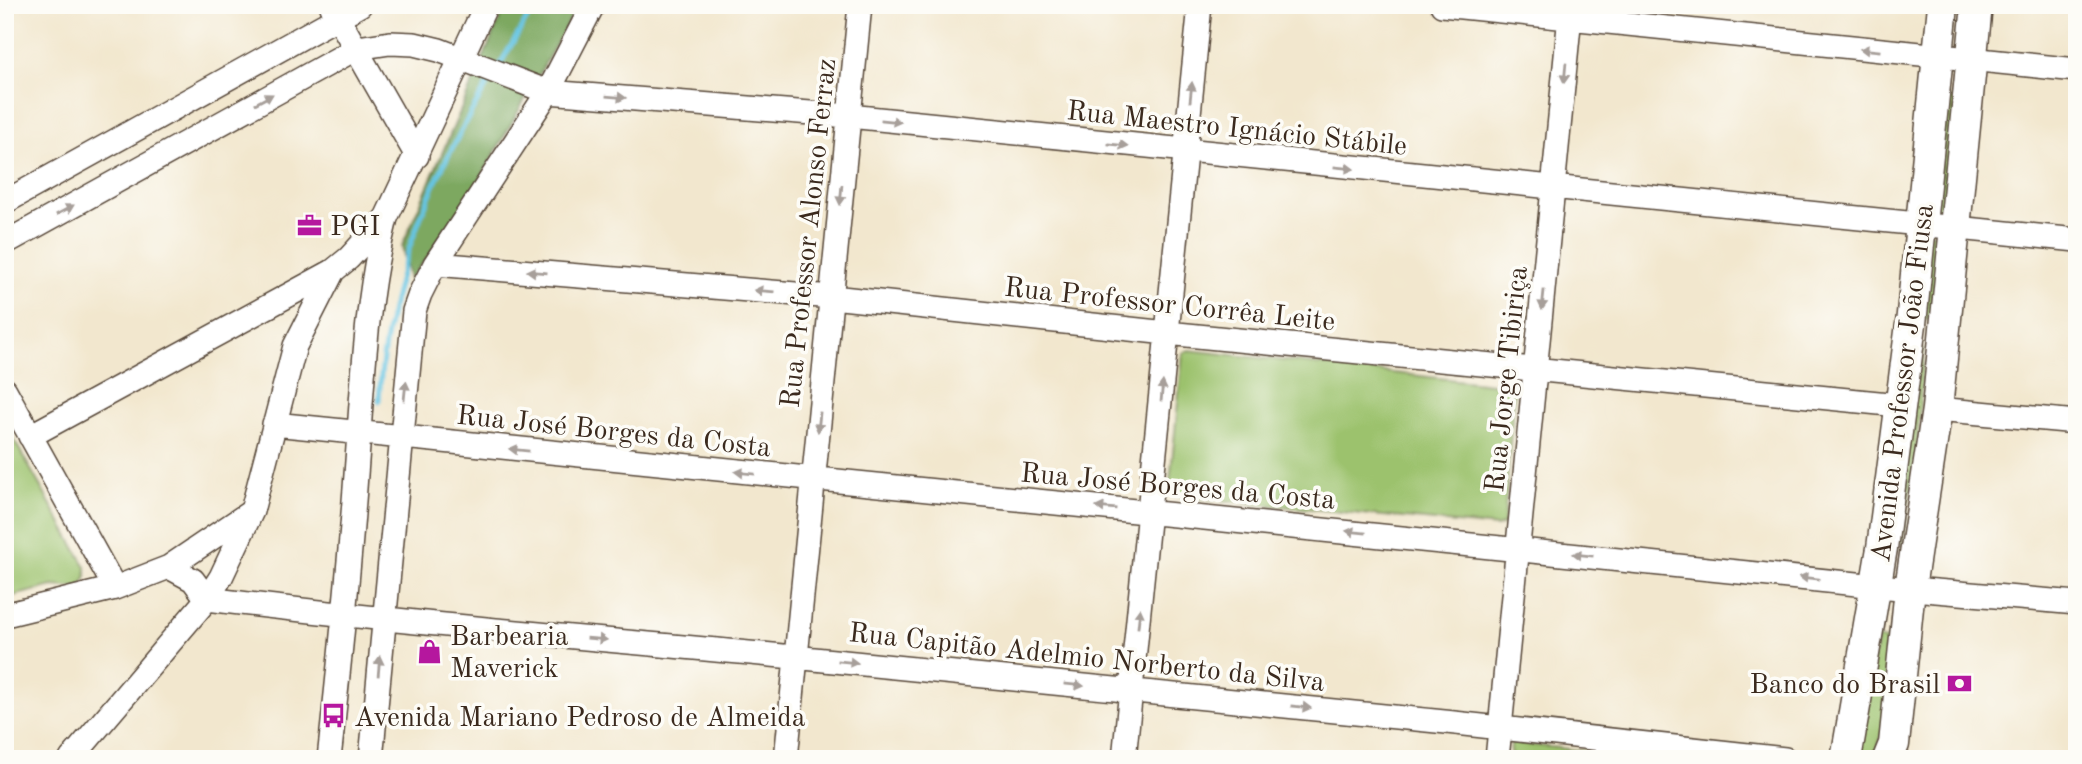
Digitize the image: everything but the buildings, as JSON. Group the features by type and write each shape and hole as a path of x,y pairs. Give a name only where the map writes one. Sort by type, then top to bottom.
{"main road":[{"name":"Avenida Professor João Fiusa","path":"1846,759 1882,548 1910,324 1942,5"},
{"name":"Avenida Professor João Fiusa","path":"1898,754 1910,587 1937,409 1977,5"},
{"path":"1910,324 1945,329"},
{"path":"1882,548 1916,553"}],"street":[{"path":"5,202 117,140 335,11 360,5"},
{"path":"329,759 345,615 369,317 379,247 386,218 486,5"},
{"path":"371,759 414,311 435,264 548,92 593,5"},
{"name":"Rua Professor Alonso Ferraz","path":"786,759 860,5"},
{"path":"1124,759 1200,5"},
{"path":"1442,5 1571,12 1938,57 2077,70"},
{"path":"335,11 417,156"},
{"name":"Rua Jorge Tibiriça","path":"1497,759 1571,12"},
{"name":"Rua Maestro Ignácio Stábile","path":"357,48 390,43 414,44 439,50 548,92 849,116 1956,229"},
{"path":"5,243 357,48"},
{"path":"117,140 130,158 124,176"},
{"path":"30,436 333,271 349,258 386,218"},
{"path":"1956,229 2077,240"},
{"name":"Rua Professor Corrêa Leite","path":"435,264 832,297 1899,405"},
{"path":"71,759 207,599 221,577 253,511 295,346 333,271"},
{"path":"5,390 115,588"},
{"path":"1937,409 2077,422"},
{"name":"Rua José Borges da Costa","path":"274,424 1877,586 2077,603"},
{"path":"5,615 115,588 169,567 253,511"},
{"path":"169,567 193,580 207,599"},
{"name":"Rua Capitão Adelmio Norberto da Silva","path":"207,599 383,620 796,657 1500,727 1785,759"}],"green space":[{"path":"506,5 578,5 456,222 409,279 402,246"},
{"path":"1948,96 1956,104 1951,220 1926,218"},
{"path":"1924,232 1948,234 1940,321 1915,318"},
{"path":"1918,346 1924,350 1917,445 1902,547 1899,541 1906,479 1901,468"},
{"path":"1189,350 1509,386 1514,392 1504,524 1497,527 1175,496 1169,491 1183,353"},
{"path":"5,424 86,567 86,579 79,588 53,586 5,598"},
{"path":"1877,639 1888,640 1884,708 1886,722 1874,759 1859,759"},
{"path":"1511,743 1666,759 1510,759"}],"waterway":[{"path":"499,66 535,5"},
{"path":"379,401 383,357 391,315 415,232 449,153 492,77"}],"place":[{"name":"PGI","path":"310,225"},
{"name":"Barbearia Maverick","path":"430,651"},
{"name":"Banco do Brasil","path":"1960,683"},
{"name":"Avenida Mariano Pedroso de Almeida","path":"334,716"}]}
